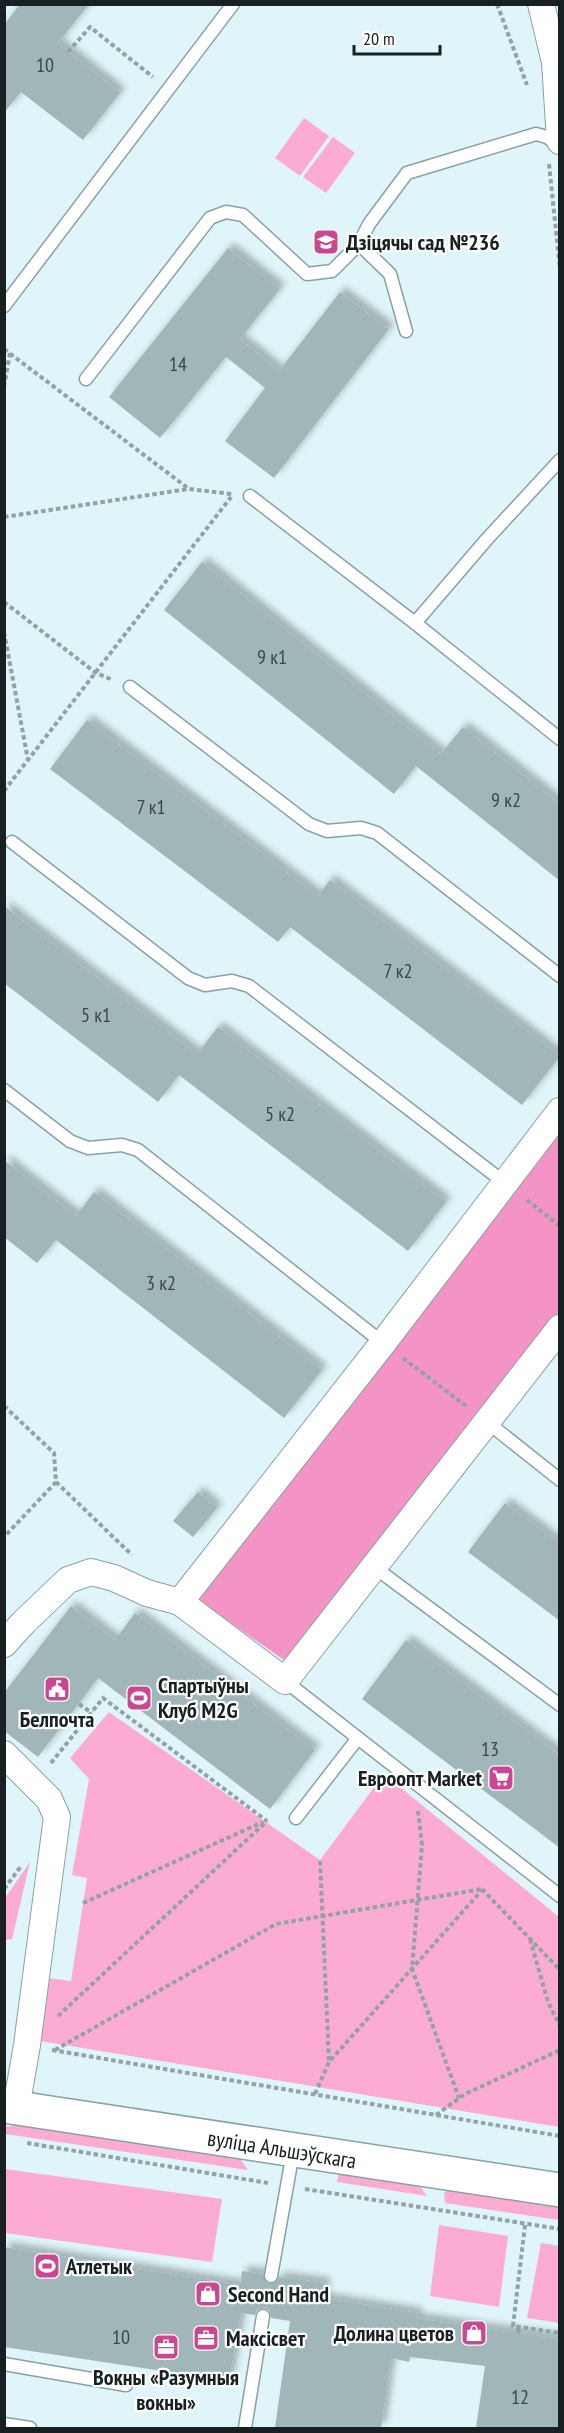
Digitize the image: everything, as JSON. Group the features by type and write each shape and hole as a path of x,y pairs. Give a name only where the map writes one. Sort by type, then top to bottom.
{"main road":[{"name":"вуліца Альшэўскага","path":"10,2107 560,2190"}],"street":[{"path":"541,4 555,62 560,141"},
{"path":"180,1602 383,1343 560,1111"},
{"path":"4,1644 68,1580 91,1572 114,1578 147,1593 180,1602 285,1681 560,1328"},
{"path":"4,1754 35,1782 49,1799 57,1816 27,2045 10,2107"}],"lane":[{"path":"4,306 233,4"},
{"path":"86,379 210,218 226,213 243,215 307,274 332,271 359,244 369,224 407,173 536,134 547,137 560,146"},
{"path":"359,244 390,274 406,331"},
{"path":"415,623 487,539 560,460"},
{"path":"250,496 415,623 560,739"},
{"path":"130,687 309,824 327,831 361,828 377,833 560,976"},
{"path":"12,842 188,978 206,985 232,981 249,986 505,1183"},
{"path":"4,1090 70,1141 88,1148 122,1145 138,1150 383,1343"},
{"path":"487,1422 560,1479"},
{"path":"374,1567 560,1705"},
{"path":"285,1681 560,1896"},
{"path":"296,1818 358,1738"},
{"path":"271,2276 293,2150"},
{"path":"245,2428 263,2316"},
{"path":"4,2364 126,2385"},
{"path":"4,2424 30,2428"}],"path":[{"path":"68,52 90,27 169,90"},
{"path":"4,349 189,489"},
{"path":"4,387 10,353"},
{"path":"4,517 189,489 250,496"},
{"path":"4,791 233,494"},
{"path":"4,602 96,673 130,687"},
{"path":"4,632 28,761"},
{"path":"505,1183 560,1226"},
{"path":"383,1343 487,1422"},
{"path":"4,1406 54,1453 56,1482 139,1562"},
{"path":"4,1537 56,1482"},
{"path":"35,1782 103,1698 267,1821"},
{"path":"79,1704 92,1713"},
{"path":"414,1781 422,1845 412,1969 459,2098"},
{"path":"83,1903 267,1821"},
{"path":"27,2045 267,1821"},
{"path":"320,1861 329,2062"},
{"path":"55,2050 276,1924 482,1889"},
{"path":"482,1889 560,1970"},
{"path":"315,2094 329,2062 482,1889"},
{"path":"530,1939 549,2002 560,2026"},
{"path":"27,2045 560,2136"},
{"path":"436,2115 459,2098 560,2050"},
{"path":"525,2224 513,2326 560,2332"},
{"path":"518,2333 519,2327"}],"shaded area":[{"path":"304,118 329,136 300,176 275,158"},
{"path":"333,137 355,153 326,193 303,177"},
{"path":"559,1127 559,1316 291,1665 197,1599"},
{"path":"109,1712 320,1860 384,1774 559,1917 559,2127 40,2041 48,1978 71,1981 87,1878 72,1875 89,1779 70,1758"},
{"path":"30,1862 12,1939 5,1940 5,1898"},
{"path":"32,2123 237,2155 248,2170 5,2134 4,2127"},
{"path":"5,2169 222,2199 212,2262 5,2233"},
{"path":"339,2172 419,2185 427,2196 337,2182"},
{"path":"451,2188 559,2204 559,2220 445,2203 444,2193"},
{"path":"439,2225 508,2236 499,2307 430,2296"},
{"path":"541,2243 559,2246 559,2323 527,2318"}],"building":[{"path":"20,4 89,4 58,43 120,93 83,140 21,92 4,113 4,25"},
{"path":"228,248 280,289 240,339 279,371 340,292 389,329 274,478 225,441 265,388 226,357 160,438 109,397"},
{"path":"202,562 441,754 463,727 560,804 560,881 416,766 394,794 164,610"},
{"path":"87,720 318,896 330,880 560,1056 522,1105 290,927 278,942 50,769"},
{"path":"4,906 197,1054 218,1027 446,1202 408,1251 179,1075 158,1102 4,983"},
{"path":"4,1160 76,1216 94,1192 322,1370 284,1418 56,1240 37,1263 4,1237"},
{"path":"198,1492 217,1508 193,1537 173,1521"},
{"path":"505,1503 560,1544 560,1621 468,1552"},
{"path":"71,1606 115,1640 135,1613 315,1750 270,1809 98,1678 38,1757 4,1731 4,1693"},
{"path":"406,1640 560,1755 560,1848 362,1699"},
{"path":"4,2247 240,2285 242,2271 263,2274 265,2282 270,2284 277,2282 279,2277 325,2283 323,2298 417,2313 416,2318 560,2339 560,2428 476,2428 485,2366 410,2357 409,2362 391,2358 381,2428 275,2428 290,2321 271,2318 269,2310 264,2308 257,2310 255,2315 241,2313 229,2381 4,2347"}],"place":[{"name":"Дзіцячы сад №236","path":"326,242"},
{"name":"Белпочта","path":"57,1689"},
{"name":"Спартыўны Клуб M2G","path":"139,1698"},
{"name":"Евроопт Market","path":"501,1778"},
{"name":"Атлетык","path":"47,2266"},
{"name":"Second Hand","path":"208,2294"},
{"name":"Долина цветов","path":"474,2333"},
{"name":"Максісвет","path":"206,2338"},
{"name":"Вокны «Разумныя вокны»","path":"166,2347"}]}
